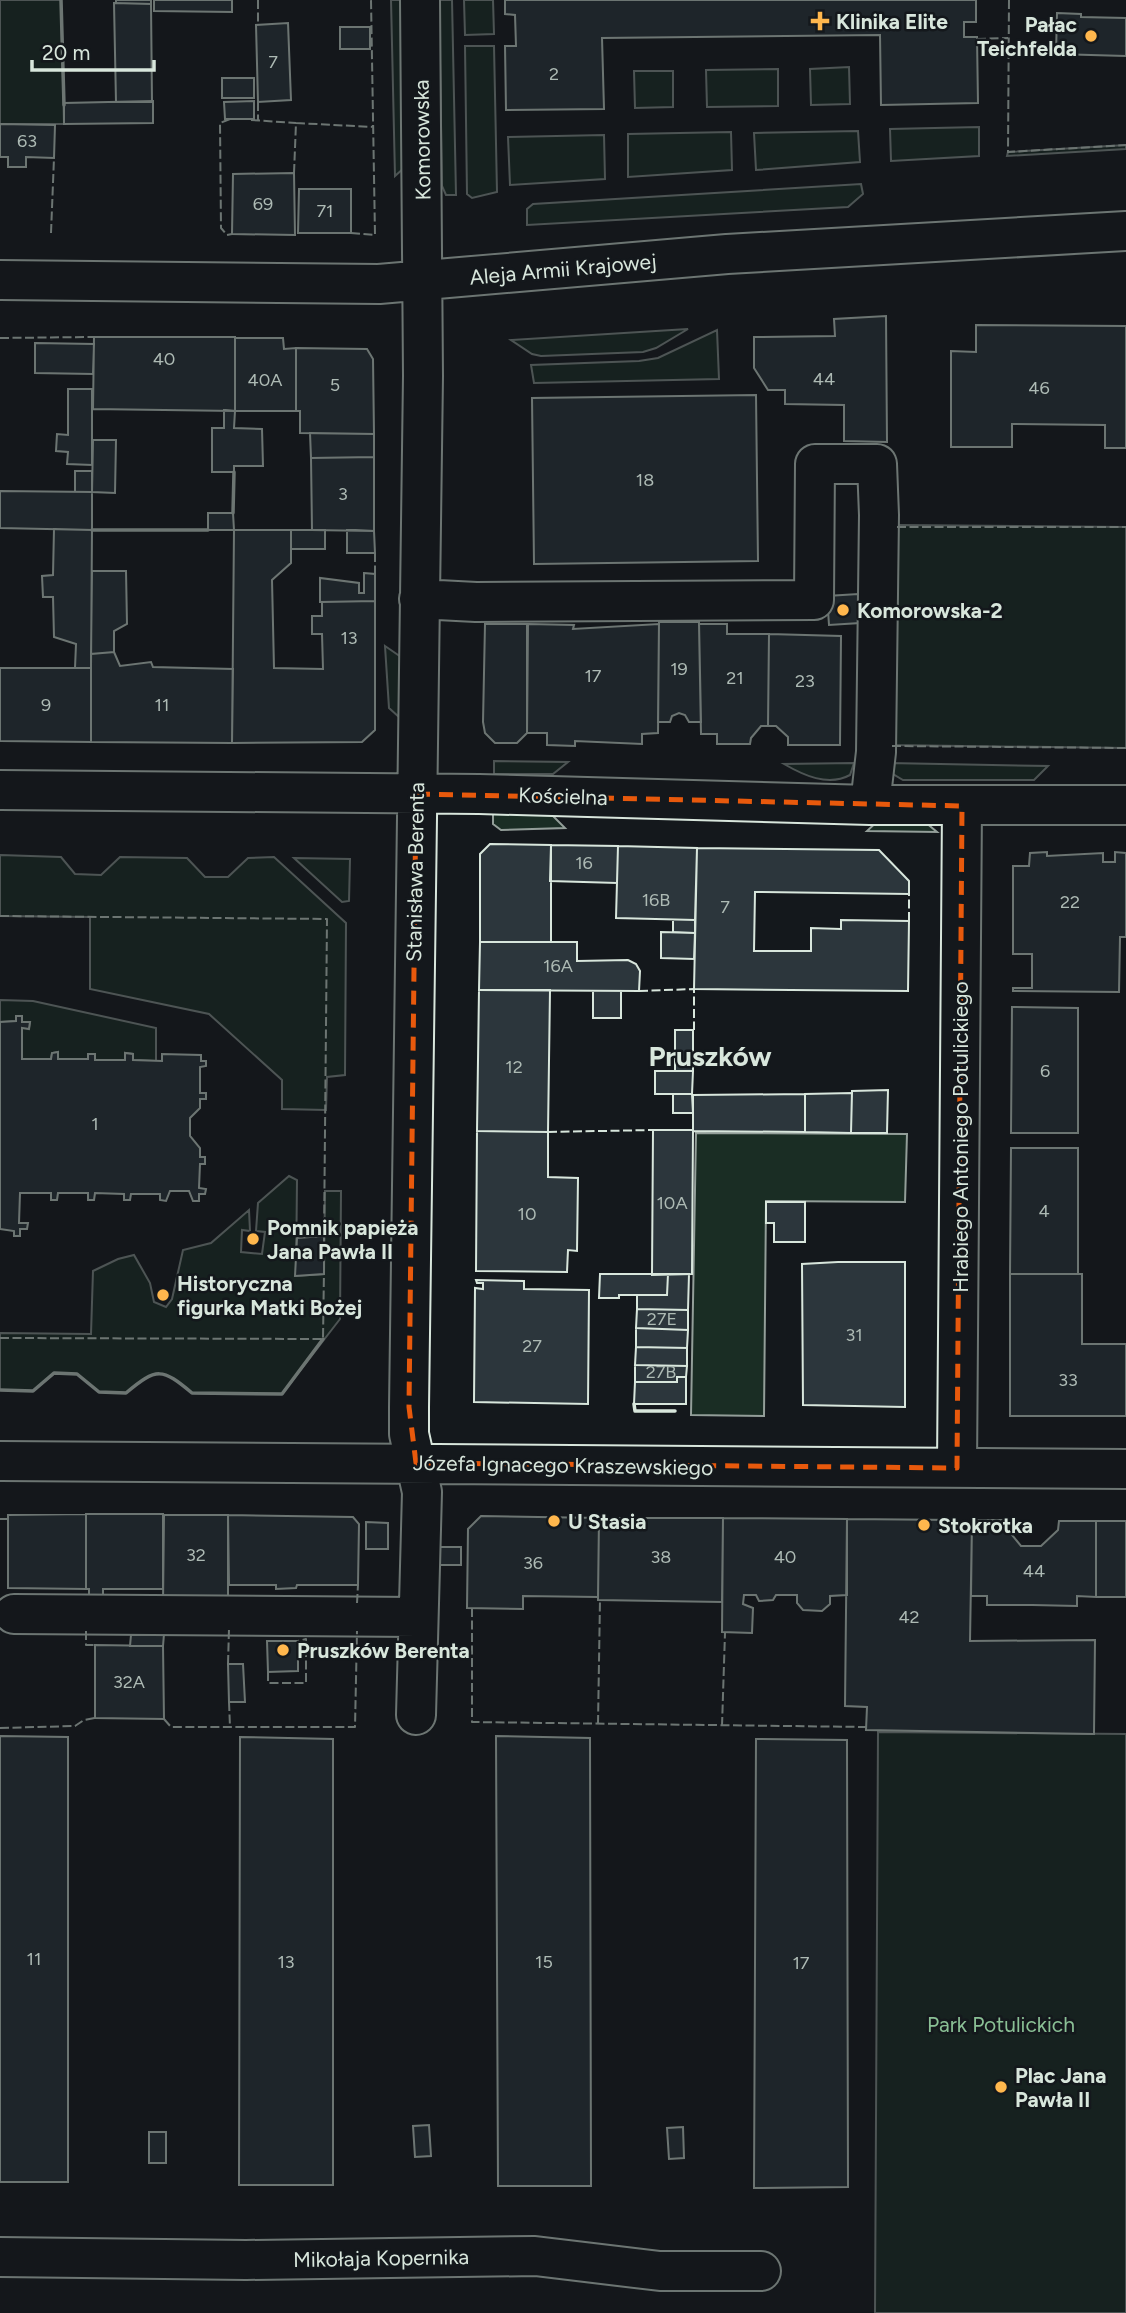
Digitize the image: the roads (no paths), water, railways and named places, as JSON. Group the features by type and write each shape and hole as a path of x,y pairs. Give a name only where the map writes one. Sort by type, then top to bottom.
{"street":[{"name":"Komorowska","path":"421,0 423,281"},
{"name":"Aleja Armii Krajowej","path":"0,280 366,284 727,254 1126,231"},
{"name":"Stanisława Berenta","path":"416,1715 422,1492 409,1434 409,1407 423,281"},
{"path":"419,599 476,602 814,600 815,464 877,464 879,515 876,752 870,805"},
{"name":"Kościelna","path":"0,790 416,794 870,805 1126,805"},
{"name":"Hrabiego Antoniego Potulickiego","path":"957,1468 962,806"},
{"name":"Józefa Ignacego Kraszewskiego","path":"0,1461 1126,1469"},
{"path":"14,1614 417,1617"},
{"name":"Mikołaja Kopernika","path":"0,2257 246,2260 535,2256 649,2270 761,2271"}],"place":[{"name":"Klinika Elite","path":"820,21"},
{"name":"Pałac Teichfelda","path":"1091,36"},
{"name":"Komorowska-2","path":"843,610"},
{"name":"Pomnik papieża Jana Pawła II","path":"253,1239"},
{"name":"Historyczna figurka Matki Bożej","path":"163,1295"},
{"name":"U Stasia","path":"554,1521"},
{"name":"Stokrotka","path":"924,1525"},
{"name":"Pruszków Berenta","path":"283,1650"},
{"name":"Plac Jana Pawła II","path":"1001,2087"}],"district":[{"name":"Pruszków","path":"710,1056"}],"park label":[{"name":"Park Potulickich","path":"1001,2024"}]}
